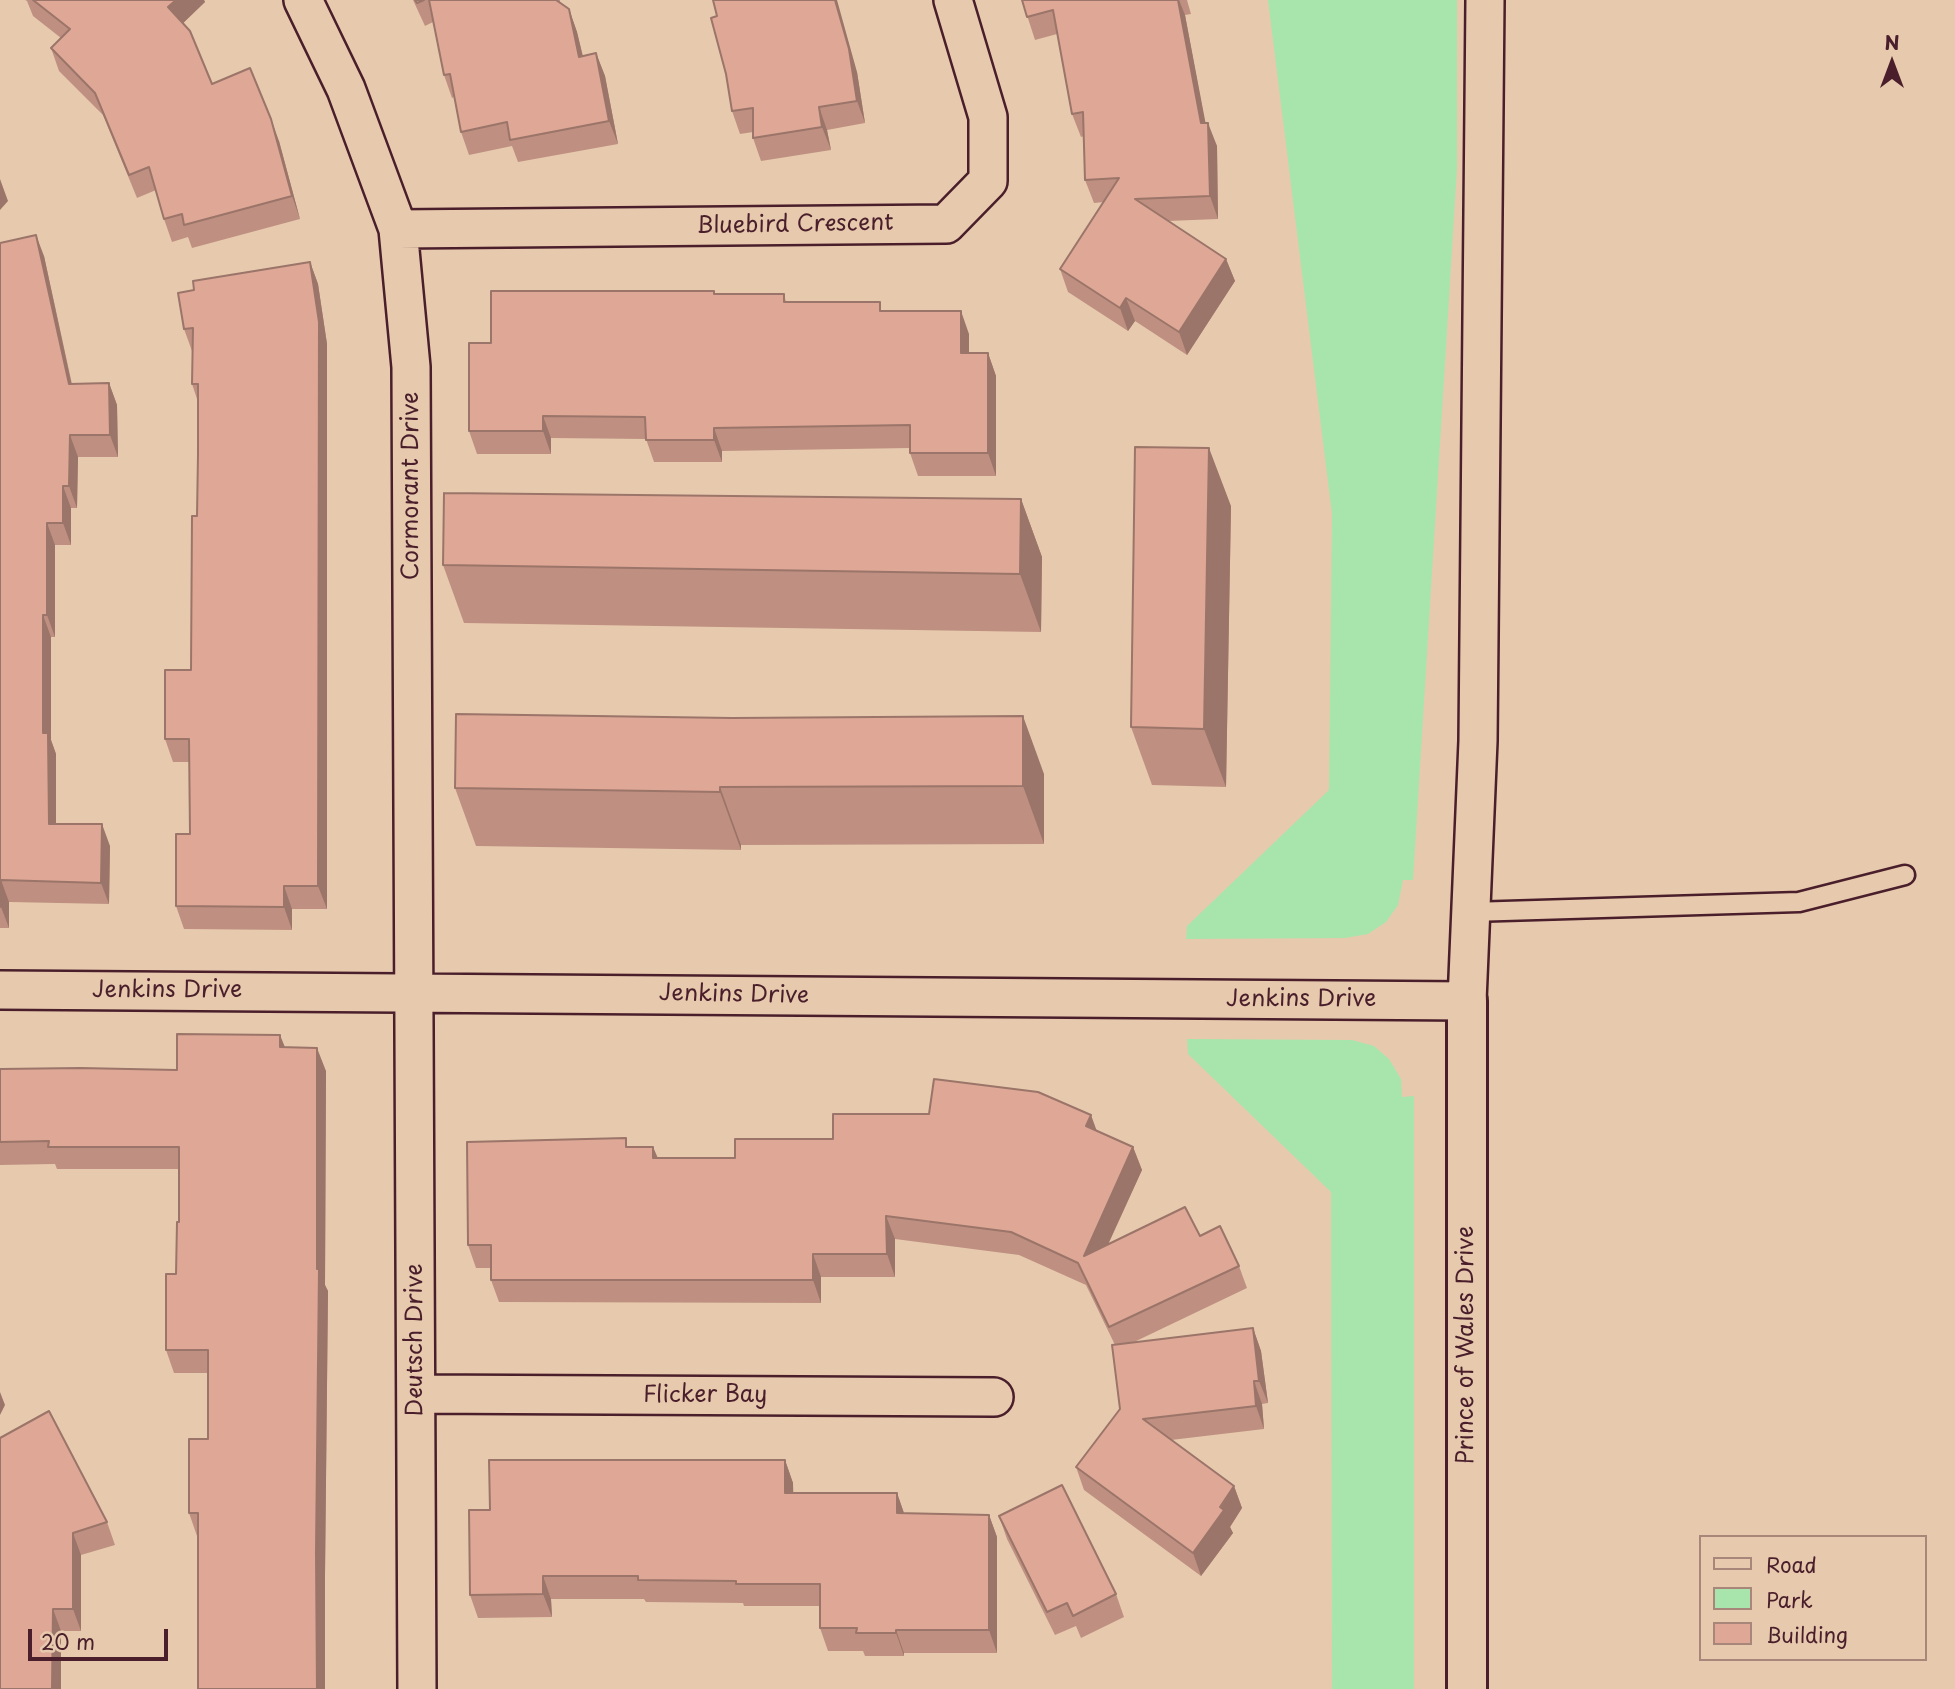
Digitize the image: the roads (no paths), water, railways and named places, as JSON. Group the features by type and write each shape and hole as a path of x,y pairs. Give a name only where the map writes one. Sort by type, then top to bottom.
{"main road":[{"name":"Prince of Wales Drive","path":"1467,1001 1467,1689"}],"street":[{"name":"Cormorant Drive","path":"303,0 346,89 398,229 411,367 415,992"},
{"name":"Bluebird Crescent","path":"398,229 946,224 988,181 988,117 953,0"},
{"path":"1467,1001 1478,741 1485,0"},
{"name":"Jenkins Drive","path":"0,990 1467,1001"},
{"name":"Deutsch Drive","path":"415,992 417,1689"},
{"name":"Flicker Bay","path":"416,1394 994,1397"}],"lane":[{"path":"1471,912 1799,902 1905,875"}]}
